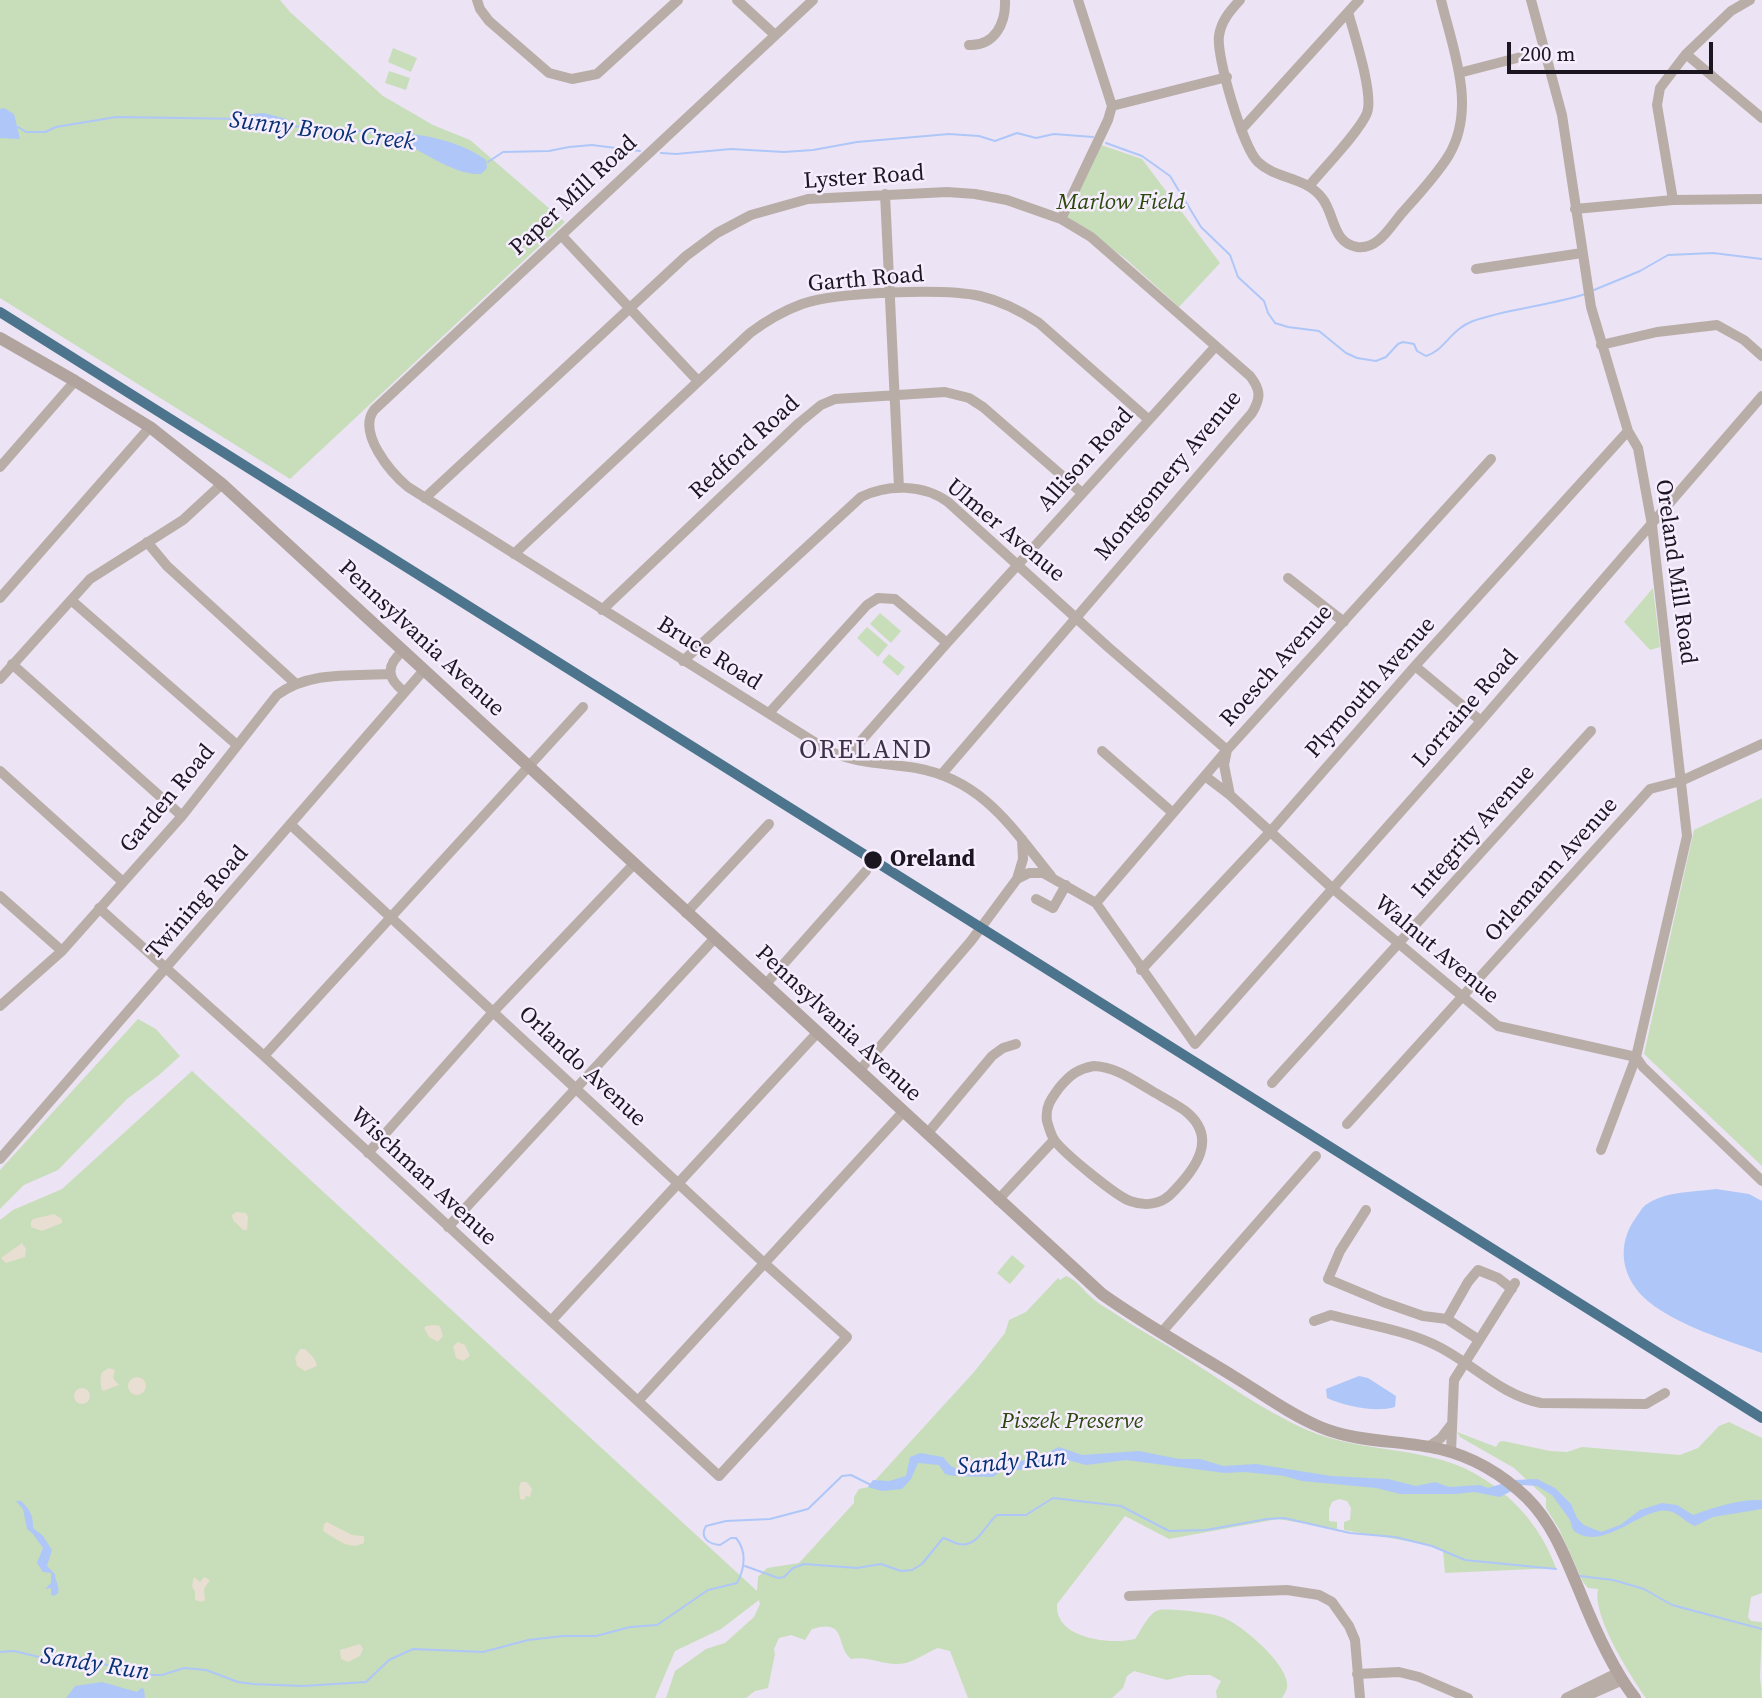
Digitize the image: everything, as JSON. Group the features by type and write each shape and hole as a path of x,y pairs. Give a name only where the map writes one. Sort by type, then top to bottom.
{"main road":[{"name":"Pennsylvania Avenue","path":"1,340 75,381 149,427 222,484 1085,1280 1161,1333 1319,1427 1345,1435 1451,1452 1480,1464 1518,1490 1545,1520 1565,1555 1619,1677 1635,1698"}],"street":[{"path":"477,0 489,21 549,73 572,79 597,74 678,0"},
{"path":"737,0 775,35"},
{"name":"Paper Mill Road","path":"369,424 374,410 813,0"},
{"path":"969,45 986,43 997,32 1004,16 1005,0"},
{"path":"1061,219 1108,120 1112,106 1078,0"},
{"path":"1240,0 1224,18 1219,32 1219,48 1249,152 1272,172 1310,186 1325,202 1340,238 1353,246 1364,247 1379,241 1440,168 1462,120 1459,73 1441,0"},
{"path":"1241,130 1359,0"},
{"name":"Oreland Mill Road","path":"1531,0 1562,115 1582,253 1601,345 1628,431 1638,448 1652,525 1687,836 1636,1057 1601,1150"},
{"path":"1673,200 1657,106 1660,88 1686,54 1731,11 1750,0"},
{"path":"1310,186 1361,124 1368,110 1368,92 1348,12"},
{"path":"1459,73 1544,51"},
{"path":"1686,54 1762,118"},
{"path":"1112,106 1227,78"},
{"path":"885,194 899,488"},
{"name":"Lyster Road","path":"425,498 700,244 751,215 808,199 885,194 975,194 1024,205 1061,219 1091,237 1121,261 1250,376 1260,393"},
{"path":"1575,209 1673,200 1762,199"},
{"path":"561,235 698,381"},
{"path":"1476,269 1582,253"},
{"name":"Garth Road","path":"514,554 750,333 791,308 827,298 962,293 1008,305 1039,323 1149,419"},
{"path":"1601,345 1657,332 1717,326 1744,340 1762,356"},
{"name":"Allison Road","path":"850,758 853,750 947,643 1215,346"},
{"path":"0,467 75,381"},
{"name":"Redford Road","path":"602,610 821,405 843,397 945,392 969,398 991,413 1082,493"},
{"name":"Montgomery Avenue","path":"941,775 1252,413 1260,393"},
{"name":"Lorraine Road","path":"1142,970 1195,1044 1652,525 1762,396"},
{"name":"Bruce Road","path":"369,424 375,446 390,470 408,487 827,750 850,758 915,768 941,775 993,806 1051,876"},
{"path":"0,598 149,427"},
{"name":"Plymouth Avenue","path":"1142,970 1270,832 1415,666 1628,431"},
{"name":"Roesch Avenue","path":"1096,903 1227,750 1491,459"},
{"path":"0,679 90,579 183,520 222,484"},
{"name":"Ulmer Avenue","path":"683,661 853,503 871,492 899,488 925,490 942,498 1227,750"},
{"path":"147,542 167,566 296,684"},
{"path":"1288,578 1344,622"},
{"path":"769,713 867,605 878,598 895,599 947,643"},
{"path":"71,600 237,745"},
{"path":"403,651 393,662 390,674 392,681 405,692"},
{"path":"12,664 182,816"},
{"path":"1415,666 1481,720"},
{"name":"Twining Road","path":"0,1159 424,670"},
{"name":"Garden Road","path":"0,1006 62,951 182,816 277,695 316,677 390,674"},
{"path":"264,1056 583,708"},
{"name":"Integrity Avenue","path":"1272,1083 1591,731"},
{"name":"Orlemann Avenue","path":"1347,1124 1650,789 1681,781 1762,744"},
{"path":"1227,750 1224,765 1230,795"},
{"path":"1102,751 1173,813"},
{"path":"0,771 123,882"},
{"name":"Walnut Avenue","path":"1205,776 1230,795 1332,888 1498,1026 1636,1057"},
{"path":"686,913 769,824"},
{"name":"Orlando Avenue","path":"290,825 763,1262 848,1337 719,1476"},
{"path":"859,1071 971,941 1017,879 1023,859 1021,839"},
{"path":"368,1153 494,1011 635,863"},
{"path":"765,985 866,871"},
{"path":"1017,879 1033,872 1051,876 1096,903 1142,970"},
{"path":"1036,900 1053,908 1066,885"},
{"path":"0,896 62,951"},
{"name":"Wischman Avenue","path":"99,908 264,1056 719,1476"},
{"path":"448,1227 714,939"},
{"path":"551,1321 818,1032"},
{"path":"927,1133 992,1056 1003,1048 1016,1044"},
{"path":"1636,1057 1762,1181"},
{"path":"1094,1066 1117,1070 1184,1109 1198,1125 1201,1143 1195,1167 1164,1199 1148,1204 1133,1202 1118,1195 1054,1140 1047,1121 1050,1100 1069,1076 1094,1066"},
{"path":"638,1401 903,1112"},
{"path":"998,1200 1054,1140"},
{"path":"1161,1333 1316,1156"},
{"path":"1366,1210 1340,1251 1328,1279 1384,1303 1423,1316 1447,1319 1479,1340"},
{"path":"1447,1319 1478,1270 1513,1286 1454,1380 1451,1452"},
{"path":"1314,1321 1331,1315 1433,1343 1511,1393 1541,1403 1646,1404 1665,1393"},
{"path":"1428,1447 1441,1438 1452,1425"},
{"path":"1129,1597 1287,1590 1319,1595 1332,1602 1349,1626 1355,1640 1360,1698"},
{"path":"1357,1674 1399,1672 1419,1677 1468,1698"},
{"path":"1566,1698 1619,1677"},
{"path":"1582,1698 1619,1677"}],"green space":[{"path":"0,0 280,0 383,96 433,125 470,140 565,222 290,479 0,298"},
{"path":"393,48 417,58 411,72 388,62"},
{"path":"389,71 410,78 406,90 385,83"},
{"name":"Marlow Field","path":"1101,145 1142,159 1220,263 1179,307 1126,259 1066,216"},
{"path":"1653,588 1660,647 1650,650 1624,622"},
{"path":"880,613 901,631 891,643 870,624"},
{"path":"867,627 888,645 878,657 857,638"},
{"path":"889,654 905,667 898,676 882,662"},
{"path":"1762,798 1762,1166 1644,1054 1694,830"},
{"path":"138,1019 156,1029 180,1056 127,1099 58,1170 24,1185 0,1209 0,1170"},
{"name":"Piszek Preserve","path":"192,1071 757,1591 758,1577 767,1568 799,1563 854,1503 859,1489 869,1487 974,1372 1005,1333 1009,1320 1026,1312 1058,1278 1060,1280 1066,1276 1103,1306 1274,1414 1329,1438 1442,1460 1484,1479 1508,1497 1528,1518 1544,1541 1556,1568 1445,1573 1443,1551 1430,1545 1344,1530 1344,1522 1350,1520 1351,1508 1347,1501 1339,1499 1332,1502 1329,1509 1329,1521 1337,1522 1337,1529 1278,1519 1169,1539 1125,1516 1057,1604 1059,1616 1065,1625 1074,1632 1099,1640 1135,1639 1148,1618 1159,1610 1192,1611 1224,1618 1252,1636 1279,1665 1287,1685 1282,1698 1217,1698 1216,1691 1221,1681 1210,1675 1188,1675 1167,1680 1134,1671 1127,1676 1123,1688 1112,1698 968,1698 950,1651 938,1648 902,1664 851,1659 846,1654 836,1630 823,1627 812,1629 805,1640 791,1635 779,1638 774,1649 768,1688 755,1691 746,1698 666,1698 675,1671 706,1649 725,1643 754,1617 759,1600 721,1629 675,1651 655,1698 0,1698 0,1220 13,1210 62,1189"},
{"path":"1012,1255 1025,1266 1010,1284 997,1273"},
{"path":"1729,1422 1762,1438 1762,1500 1754,1500 1750,1510 1762,1509 1762,1593 1751,1597 1748,1617 1751,1621 1762,1622 1762,1698 1646,1698 1622,1661 1606,1629 1598,1600 1598,1589 1588,1588 1583,1582 1559,1529 1546,1508 1546,1498 1514,1468 1460,1437 1457,1432 1496,1447 1503,1441 1550,1451 1567,1452 1582,1447 1680,1455 1698,1448 1719,1426"}],"sand":[{"path":"236,1212 246,1213 247,1230 243,1230 233,1220 232,1215"},
{"path":"54,1214 62,1219 62,1223 42,1231 31,1227 33,1219"},
{"path":"22,1243 26,1249 25,1257 6,1263 1,1258"},
{"path":"440,1326 443,1336 438,1342 429,1337 424,1328"},
{"path":"458,1342 465,1345 470,1356 463,1361 456,1358 453,1346"},
{"path":"300,1349 311,1354 317,1366 305,1371 297,1366 295,1358"},
{"path":"109,1368 115,1370 113,1378 119,1385 103,1391 101,1374"},
{"path":"137,1377 143,1380 146,1386 143,1392 137,1395 131,1392 128,1386 131,1380"},
{"path":"82,1388 88,1390 88,1402 82,1404 76,1402 74,1396 76,1390"},
{"path":"521,1482 527,1482 532,1489 530,1497 526,1496 524,1500 520,1499"},
{"path":"327,1522 352,1535 364,1536 364,1543 353,1546 338,1540 323,1531"},
{"path":"194,1577 200,1582 204,1577 210,1580 204,1589 205,1600 202,1602 195,1600 192,1586"},
{"path":"360,1644 363,1649 360,1656 348,1662 341,1659 340,1650"}],"water":[{"path":"4,108 14,114 20,139 0,138 0,109"},
{"path":"264,113 287,119 291,129 265,128 244,120 243,115"},
{"path":"393,133 429,137 466,148 486,160 487,168 481,174 460,171 394,138"},
{"path":"1716,1189 1749,1194 1762,1201 1762,1353 1703,1332 1661,1311 1640,1293 1627,1272 1624,1261 1626,1238 1644,1206 1672,1194"},
{"path":"1359,1376 1368,1378 1396,1396 1395,1407 1360,1408 1327,1398 1326,1389"},
{"path":"1059,1447 1082,1455 1139,1451 1179,1459 1200,1459 1223,1466 1256,1464 1331,1476 1388,1479 1416,1486 1435,1482 1449,1487 1480,1485 1488,1488 1514,1480 1537,1479 1555,1488 1571,1504 1577,1518 1584,1525 1601,1532 1620,1525 1640,1510 1662,1503 1677,1505 1693,1515 1727,1504 1753,1500 1762,1500 1762,1509 1713,1517 1695,1526 1675,1513 1660,1511 1605,1535 1594,1537 1583,1536 1573,1530 1570,1520 1552,1495 1537,1486 1523,1485 1500,1497 1474,1492 1400,1494 1376,1488 1302,1481 1284,1476 1225,1473 1126,1460 1086,1465 1061,1458 1036,1468 1000,1472 993,1477 953,1476 945,1474 939,1465 918,1463 911,1479 902,1489 882,1491 868,1487 873,1480 889,1481 906,1476 910,1457 920,1453 943,1457 950,1465 965,1471 1007,1460 1029,1459"},
{"path":"16,1501 21,1501 27,1508 32,1516 33,1528 43,1536 52,1550 47,1566 55,1574 58,1586 58,1593 54,1596 51,1595 51,1588 45,1589 51,1583 51,1573 43,1572 37,1563 43,1548 27,1529 23,1509"},
{"path":"102,1682 137,1692 141,1688 144,1689 145,1698 66,1698 75,1686"}],"waterway":[{"name":"Sunny Brook Creek","path":"18,127 26,132 45,132 56,127 116,117 244,119"},
{"name":"Sunny Brook Creek","path":"289,126 392,135"},
{"name":"Sunny Brook Creek","path":"661,153 731,149 784,152 949,134 979,136 995,141 1017,133 1036,138 1054,134 1093,137"},
{"name":"Sunny Brook Creek","path":"1106,143 1142,156 1170,176 1201,227 1230,255 1238,277 1264,301 1275,323 1319,331 1346,353 1357,358 1376,361 1386,357 1403,342 1414,344 1417,351 1426,356 1438,350 1459,329 1473,321 1585,294"},
{"name":"Sunny Brook Creek","path":"488,162 503,152 549,151 592,145 640,151"},
{"name":"Sunny Brook Creek","path":"1594,290 1640,271 1668,255 1713,253 1762,259"},
{"name":"Sandy Run","path":"0,1652 14,1651 39,1657 77,1657 134,1675 162,1675 184,1668 206,1670 238,1682 253,1684 303,1686 366,1682 389,1660 413,1649 483,1652 528,1640 596,1636 630,1627 657,1625 708,1590 737,1583 744,1560 740,1543 736,1538 720,1545 709,1542 704,1537 706,1526 726,1521 770,1519 808,1509 842,1476 851,1475 871,1485"},
{"path":"745,1566 778,1578 804,1564 857,1568 881,1564 901,1571 912,1570 922,1564 943,1538 966,1544 976,1539 997,1515 1026,1515 1053,1498 1121,1506 1169,1531 1206,1530 1284,1518 1350,1533 1395,1537 1432,1546 1465,1560 1556,1569"},
{"path":"1580,1576 1613,1580 1644,1589 1672,1605 1762,1629"}],"transit line":[{"path":"0,312 1762,1418"}],"place":[{"name":"Oreland","path":"873,860"}],"district":[{"name":"ORELAND","path":"866,751"}]}
